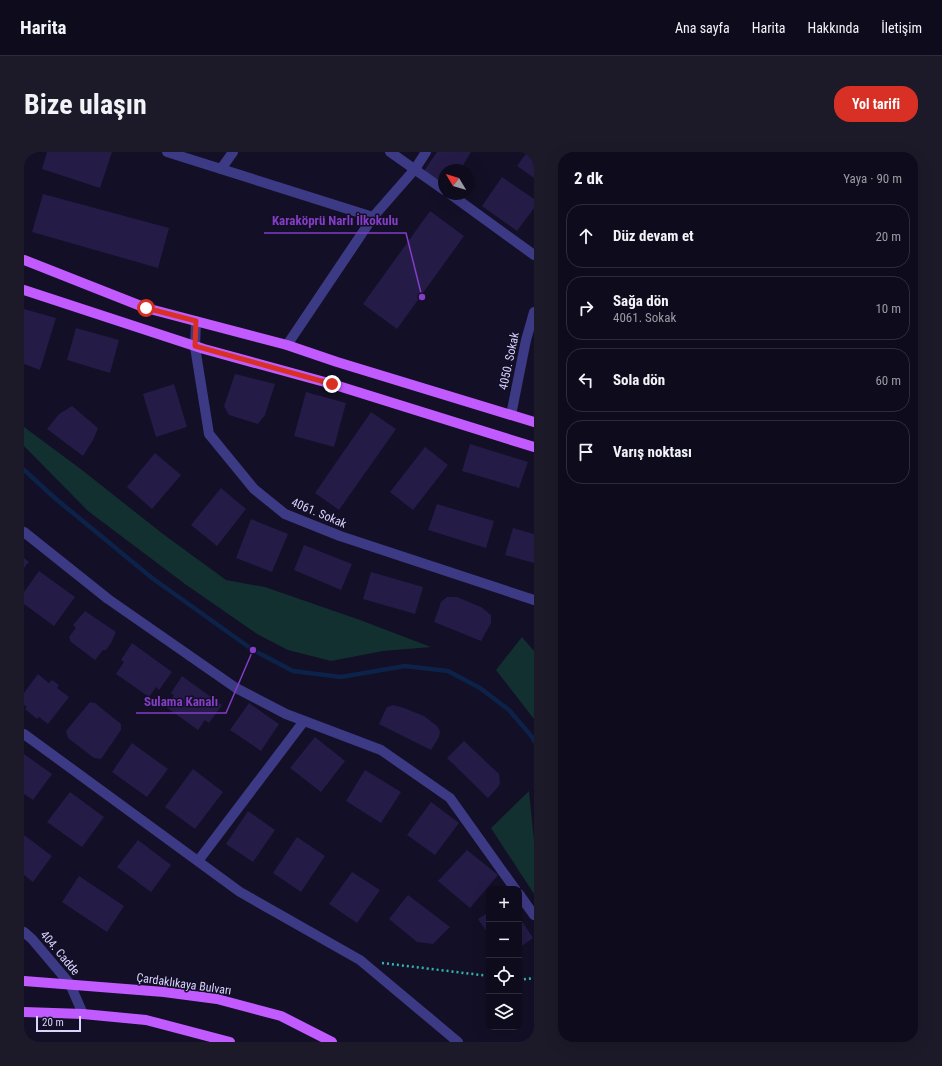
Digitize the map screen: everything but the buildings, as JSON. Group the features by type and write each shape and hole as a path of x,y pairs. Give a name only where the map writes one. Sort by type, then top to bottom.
{"main road":[{"path":"24,260 146,308 287,345 337,362 534,422"},
{"path":"24,290 195,346 332,384 534,446"},
{"name":"Çardaklıkaya Bulvarı","path":"24,981 164,992 217,999 281,1016 332,1042"},
{"path":"24,1012 83,1014 146,1020 230,1042"}],"street":[{"path":"167,152 373,217"},
{"path":"221,169 233,152"},
{"path":"390,152 438,186"},
{"path":"287,345 373,217 415,169 426,152"},
{"path":"458,200 534,255"},
{"name":"4050. Sokak","path":"511,415 530,342 534,312"},
{"name":"4061. Sokak","path":"196,321 195,346 210,434 254,489 285,514 340,536 534,600"},
{"path":"24,532 108,599 236,688 286,714 381,750 450,798 513,886"},
{"path":"198,861 304,721"},
{"path":"24,734 240,892 360,960 458,1042"},
{"path":"522,898 534,915"},
{"name":"404. Cadde","path":"24,932 32,939 70,984 83,1014"}],"path":[{"path":"360,960 486,976"},
{"path":"522,980 534,978"}],"green space":[{"path":"24,427 82,470 163,534 226,580 265,587 360,620 431,647 383,651 331,661 288,650 257,634 185,584 88,511 24,446"},
{"path":"522,637 534,651 534,719 496,670"},
{"path":"529,791 534,841 534,894 491,828"}],"waterway":[{"path":"24,470 56,499 152,578 253,650 293,671 341,677 405,666 448,671 480,688 509,710 534,741"}],"place":[{"name":"Karaköprü Narlı İlkokulu","path":"422,297"},
{"name":"Sulama Kanalı","path":"253,650"}],"route":[{"path":"146,308 196,321 195,346 332,384"}]}
